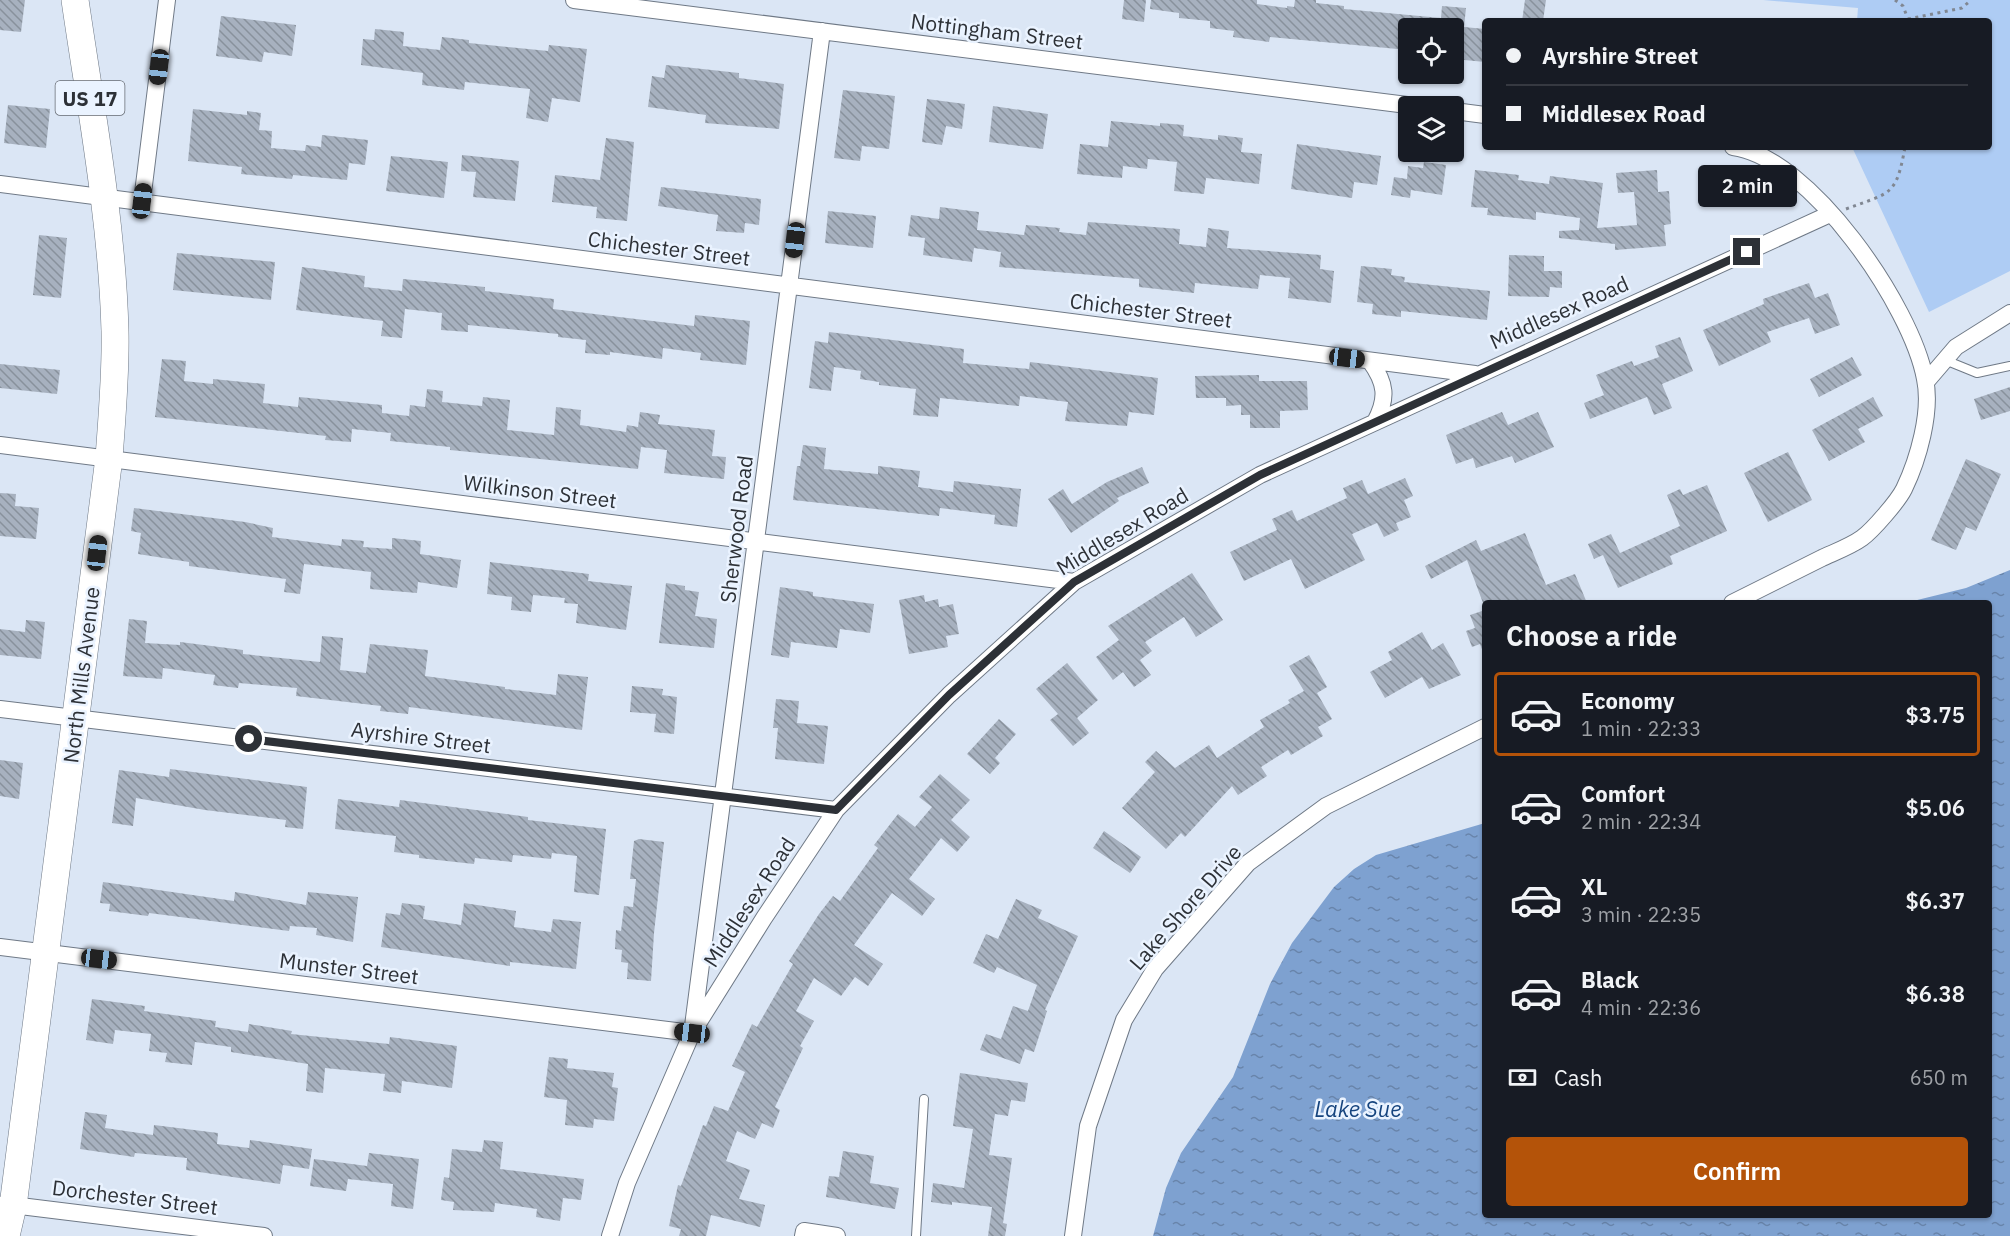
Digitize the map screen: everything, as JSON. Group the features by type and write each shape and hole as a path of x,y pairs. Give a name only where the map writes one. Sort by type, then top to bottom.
{"main road":[{"name":"North Mills Avenue","path":"6,1236 6,1205 45,952 109,458 115,331 104,196 75,0"},
{"name":"North Mills Avenue","path":"6,1205 13,1236"}],"street":[{"path":"142,201 167,0"},
{"name":"Nottingham Street","path":"574,0 1398,104"},
{"name":"Sherwood Road","path":"692,1033 822,31"},
{"path":"1464,112 1482,115"},
{"path":"1738,600 1863,537 1903,492 1923,443 1926,382 1918,348 1880,276 1804,184 1773,160 1742,150"},
{"name":"Chichester Street","path":"0,184 1476,375"},
{"name":"Middlesex Road","path":"610,1236 627,1183 692,1033 764,918 836,810 949,695 1074,582 1260,475 1830,214"},
{"path":"1926,382 1956,347 2010,313"},
{"path":"1370,361 1381,376 1384,387 1384,405 1375,422"},
{"name":"Wilkinson Street","path":"0,445 1074,582"},
{"name":"Ayrshire Street","path":"0,709 836,810"},
{"name":"Lake Shore Drive","path":"1073,1236 1088,1126 1124,1020 1155,969 1248,863 1326,806 1482,728"},
{"name":"Munster Street","path":"0,947 692,1033"},
{"name":"Dorchester Street","path":"6,1205 264,1236"},
{"path":"803,1236 804,1231 837,1236"}],"lane":[{"path":"1945,360 1977,373 2010,366"},
{"path":"916,1236 924,1099"}],"path":[{"path":"1895,0 1903,6 1907,18"},
{"path":"1917,18 1962,8 1971,0"},
{"path":"1830,214 1889,193 1901,174 1905,150"}],"shaded area":[{"path":"1763,0 2010,0 2010,271 1929,312 1853,150 1992,150 1992,18 1857,18 1858,8"}],"water":[{"name":"Lake Sue","path":"2010,570 2010,1236 1153,1236 1166,1188 1181,1153 1233,1077 1270,984 1292,943 1334,887 1354,869 1376,855 1482,824 1482,1218 1992,1218 1992,600 1917,600 1966,588"}],"building":[{"path":"0,0 25,0 21,32 0,30"},
{"path":"1124,0 1146,0 1144,22 1122,19"},
{"path":"1151,0 1257,0 1257,4 1287,8 1287,6 1294,7 1295,0 1316,0 1316,3 1344,6 1344,9 1441,18 1398,18 1398,49 1270,37 1269,42 1233,37 1234,31 1210,28 1210,21 1179,18 1179,13 1150,9"},
{"path":"1525,0 1546,0 1543,18 1522,18"},
{"path":"1442,6 1466,8 1464,27 1464,18 1441,18"},
{"path":"221,16 296,25 292,56 264,52 262,62 216,56"},
{"path":"1464,27 1482,29 1482,62 1464,60"},
{"path":"375,29 404,32 403,46 440,50 442,37 469,40 469,43 548,51 549,45 587,49 580,102 552,98 548,122 526,118 530,89 465,82 464,90 422,85 423,73 361,65 363,39 374,40"},
{"path":"666,65 739,73 739,78 784,84 779,129 705,123 706,115 648,107 652,76 664,78"},
{"path":"843,90 895,96 889,149 862,146 860,161 834,158"},
{"path":"927,99 965,104 962,129 946,126 942,145 922,142"},
{"path":"8,105 50,109 46,148 4,143"},
{"path":"993,106 1048,114 1043,149 989,142"},
{"path":"193,109 247,115 247,111 261,113 259,130 272,131 271,148 305,151 306,145 321,147 322,135 368,140 365,165 349,163 347,180 293,175 292,179 241,174 242,167 188,161"},
{"path":"1111,121 1160,126 1160,123 1184,125 1183,136 1218,140 1218,135 1243,138 1241,152 1262,154 1259,184 1206,178 1204,194 1174,191 1177,162 1148,159 1147,169 1123,166 1122,178 1077,174 1080,144 1108,147"},
{"path":"606,138 634,142 627,221 596,218 597,207 552,202 555,175 600,180"},
{"path":"1297,144 1381,156 1377,185 1354,182 1352,198 1291,189"},
{"path":"462,155 519,161 515,201 473,197 476,172 461,171"},
{"path":"391,156 448,162 444,198 386,191"},
{"path":"1424,162 1446,165 1442,195 1411,190 1410,198 1391,195 1394,177 1407,179 1408,166 1423,168"},
{"path":"1475,170 1519,175 1518,180 1549,184 1550,176 1603,183 1597,228 1637,225 1634,192 1618,193 1616,173 1657,170 1658,192 1669,191 1671,224 1664,225 1666,246 1615,250 1615,244 1559,238 1559,231 1579,230 1580,218 1536,212 1536,220 1487,215 1488,208 1471,207"},
{"path":"661,187 761,199 759,225 745,223 744,233 716,231 718,215 658,206"},
{"path":"940,207 979,212 977,230 1024,235 1026,225 1060,228 1059,232 1086,235 1088,222 1180,229 1179,244 1206,247 1208,228 1229,231 1227,248 1321,255 1320,269 1334,271 1331,303 1288,298 1290,278 1260,275 1258,289 1195,283 1194,293 1139,287 1139,279 999,267 1001,252 974,248 972,262 923,255 925,238 908,236 911,215 939,219"},
{"path":"828,211 876,216 873,248 825,243"},
{"path":"39,235 67,238 61,298 33,295"},
{"path":"177,253 275,262 271,300 173,290"},
{"path":"1509,255 1544,256 1544,271 1562,271 1562,288 1550,287 1549,297 1508,296"},
{"path":"1361,266 1392,269 1391,275 1405,277 1404,282 1490,291 1487,320 1401,311 1401,317 1372,314 1373,304 1357,302"},
{"path":"302,267 365,276 364,287 402,291 403,279 485,287 485,291 554,299 553,309 694,326 695,315 750,321 746,365 700,360 701,353 663,348 662,359 610,352 610,355 585,353 586,340 558,337 558,334 468,325 468,332 441,330 442,313 405,309 402,338 381,336 383,321 296,310"},
{"path":"1809,283 1815,298 1828,293 1840,325 1815,334 1809,318 1767,332 1771,342 1719,366 1703,330 1764,304 1763,299"},
{"path":"829,332 964,349 963,363 1029,369 1030,362 1158,378 1154,415 1129,412 1127,426 1065,421 1068,402 1020,396 1019,406 940,398 938,417 913,415 916,389 879,385 879,382 860,379 861,371 834,367 831,391 809,388 815,341 828,343"},
{"path":"1680,337 1693,371 1662,384 1672,408 1654,415 1647,397 1590,419 1584,403 1604,395 1596,375 1632,361 1634,366 1659,357 1655,346"},
{"path":"1852,357 1862,375 1819,397 1810,379"},
{"path":"162,359 186,361 184,381 213,384 213,379 265,384 263,403 298,407 299,397 382,405 382,413 409,416 410,405 425,407 427,389 443,391 442,402 482,406 483,397 510,400 507,430 554,435 556,407 581,410 580,425 626,432 627,425 638,427 640,412 660,415 658,424 715,430 712,456 726,457 724,479 664,473 667,450 641,447 638,469 450,450 450,447 390,441 391,433 352,429 351,442 325,440 326,436 155,417"},
{"path":"0,364 60,370 57,394 0,388"},
{"path":"1259,375 1259,381 1307,381 1308,410 1280,411 1280,428 1250,428 1250,415 1241,415 1241,405 1226,406 1226,398 1196,398 1195,376"},
{"path":"2010,387 2010,411 1981,420 1974,399"},
{"path":"1873,397 1883,416 1858,429 1865,442 1829,461 1812,430"},
{"path":"1502,412 1508,425 1538,412 1554,447 1515,463 1512,456 1476,468 1473,458 1456,464 1446,435"},
{"path":"803,445 826,448 824,469 878,474 878,466 920,471 918,487 953,492 954,481 1021,489 1017,527 994,524 995,515 940,508 939,516 793,500 797,466 800,466"},
{"path":"1788,452 1812,500 1768,522 1744,473"},
{"path":"1966,459 2001,474 1976,531 1966,527 1956,550 1931,540"},
{"path":"1142,467 1149,483 1117,498 1119,501 1071,533 1048,499 1063,489 1072,504 1107,482"},
{"path":"1405,478 1413,496 1404,500 1411,517 1396,523 1399,530 1384,537 1377,523 1352,534 1365,560 1305,589 1291,559 1244,581 1230,552 1277,530 1272,519 1292,510 1297,521 1347,498 1343,488 1362,480 1368,494"},
{"path":"1707,485 1727,531 1670,556 1673,564 1618,588 1603,555 1594,559 1588,544 1611,534 1620,553 1680,526 1667,495 1680,489 1683,495"},
{"path":"0,493 16,494 15,506 39,508 36,539 0,536"},
{"path":"134,508 245,522 273,528 272,537 341,546 342,539 364,541 363,547 392,549 392,538 421,541 420,554 461,560 457,588 418,582 417,593 370,589 371,572 304,564 300,594 284,592 286,579 189,566 189,562 138,554 141,533 131,531"},
{"path":"1525,533 1546,585 1575,574 1586,600 1482,600 1467,560 1431,579 1425,566 1476,540 1481,551"},
{"path":"490,562 589,574 588,581 632,586 626,630 576,623 578,604 564,603 565,598 533,595 531,612 511,610 512,597 487,594"},
{"path":"1192,573 1223,620 1196,637 1184,617 1145,642 1152,651 1140,660 1151,675 1134,687 1123,672 1113,680 1096,657 1119,640 1108,626"},
{"path":"666,583 685,586 685,590 699,592 695,616 717,619 714,648 659,643"},
{"path":"780,587 813,592 813,596 874,604 870,633 840,629 837,648 791,642 789,658 771,655"},
{"path":"924,595 925,602 938,599 939,607 953,604 959,634 946,636 948,647 909,654 899,600"},
{"path":"1482,611 1482,649 1480,644 1472,647 1466,631 1475,628 1470,615"},
{"path":"129,619 147,621 145,643 180,645 180,642 243,650 243,654 320,662 322,636 343,638 340,670 366,673 370,644 428,650 425,676 505,687 505,689 556,695 558,674 588,677 582,730 409,707 408,714 380,711 381,706 296,696 297,688 239,683 238,688 213,685 215,675 163,668 162,679 123,676"},
{"path":"26,620 45,622 41,659 0,655 0,629 25,632"},
{"path":"1422,632 1432,650 1443,643 1461,675 1429,689 1422,677 1385,698 1370,672 1392,660 1388,652"},
{"path":"1309,655 1327,687 1317,693 1332,719 1318,727 1323,736 1291,755 1288,750 1261,767 1267,776 1238,795 1232,786 1185,837 1181,833 1166,849 1122,808 1155,772 1145,762 1156,751 1175,768 1209,745 1217,758 1264,727 1260,720 1290,703 1288,700 1304,691 1289,666"},
{"path":"1067,663 1098,700 1077,718 1089,733 1073,746 1050,720 1058,714 1036,689"},
{"path":"632,686 663,689 662,695 677,697 674,734 654,732 656,714 630,712"},
{"path":"776,699 799,701 797,723 828,726 824,764 775,759 778,728 773,728"},
{"path":"999,719 1016,734 995,758 1000,763 990,774 967,754"},
{"path":"0,760 23,763 19,799 0,796"},
{"path":"170,769 307,787 303,829 285,827 286,820 205,810 136,798 133,826 112,823 119,770 169,777"},
{"path":"940,774 970,800 951,820 970,837 957,852 941,838 909,879 935,899 922,916 892,893 854,945 883,964 868,986 855,977 841,996 814,978 796,1011 814,1021 800,1046 803,1048 775,1107 780,1110 773,1128 762,1123 755,1139 737,1131 726,1161 750,1170 739,1199 765,1205 760,1227 711,1215 706,1236 679,1236 681,1229 669,1226 678,1185 681,1186 703,1125 706,1126 714,1106 728,1111 745,1072 732,1066 752,1024 757,1027 793,964 789,961 819,914 833,896 840,901 878,848 874,845 898,814 915,827 932,807 919,797"},
{"path":"338,799 399,807 400,800 528,817 528,820 606,829 599,895 574,892 577,856 552,853 551,859 513,855 512,862 475,858 474,864 419,858 419,855 394,852 396,836 335,829"},
{"path":"1104,831 1141,857 1130,873 1093,848"},
{"path":"639,839 664,842 651,981 627,979 628,963 621,962 622,950 615,949 616,930 621,931 624,906 633,907 636,879 630,879 634,841"},
{"path":"103,882 234,901 235,892 306,905 308,892 358,897 353,942 316,935 317,928 290,926 289,931 149,913 148,916 109,911 110,904 100,903"},
{"path":"1016,899 1042,910 1038,918 1078,936 1045,1010 1047,1011 1034,1052 1025,1049 1020,1064 980,1050 986,1034 1001,1039 1013,1006 1028,1011 1037,985 997,967 994,973 973,963 986,934 998,939"},
{"path":"402,903 425,906 423,919 461,925 464,903 516,911 514,927 551,932 553,919 581,922 576,969 510,962 510,966 381,947 386,913 400,915"},
{"path":"92,999 145,1006 144,1011 216,1021 215,1027 248,1032 249,1024 292,1031 291,1034 389,1044 390,1037 457,1046 452,1088 402,1081 401,1093 383,1091 385,1074 325,1068 323,1093 306,1091 308,1064 231,1052 231,1047 195,1042 192,1065 165,1062 167,1053 149,1051 151,1034 115,1030 113,1044 86,1040"},
{"path":"549,1057 568,1059 567,1068 614,1073 612,1087 618,1088 614,1121 594,1119 593,1128 565,1125 567,1100 544,1097"},
{"path":"960,1073 1028,1083 1025,1102 1011,1100 1008,1116 995,1114 989,1155 1012,1158 1003,1223 1007,1224 1005,1236 988,1236 992,1207 931,1202 933,1183 964,1188 973,1129 953,1126"},
{"path":"85,1112 107,1115 105,1128 153,1135 154,1125 218,1133 217,1144 249,1148 250,1140 312,1149 309,1169 283,1165 280,1184 186,1170 187,1158 135,1153 134,1157 80,1149"},
{"path":"484,1140 503,1142 500,1169 584,1179 581,1200 563,1198 560,1221 536,1217 537,1209 495,1203 494,1212 453,1210 454,1202 441,1200 444,1177 449,1178 452,1149 482,1152"},
{"path":"843,1151 874,1156 870,1183 899,1188 895,1209 826,1197 829,1176 839,1177"},
{"path":"369,1153 419,1159 413,1209 391,1206 393,1184 348,1179 346,1191 310,1186 314,1159 367,1166"}],"route":[{"path":"249,739 836,810 949,695 1074,582 1260,475 1747,252"}]}
